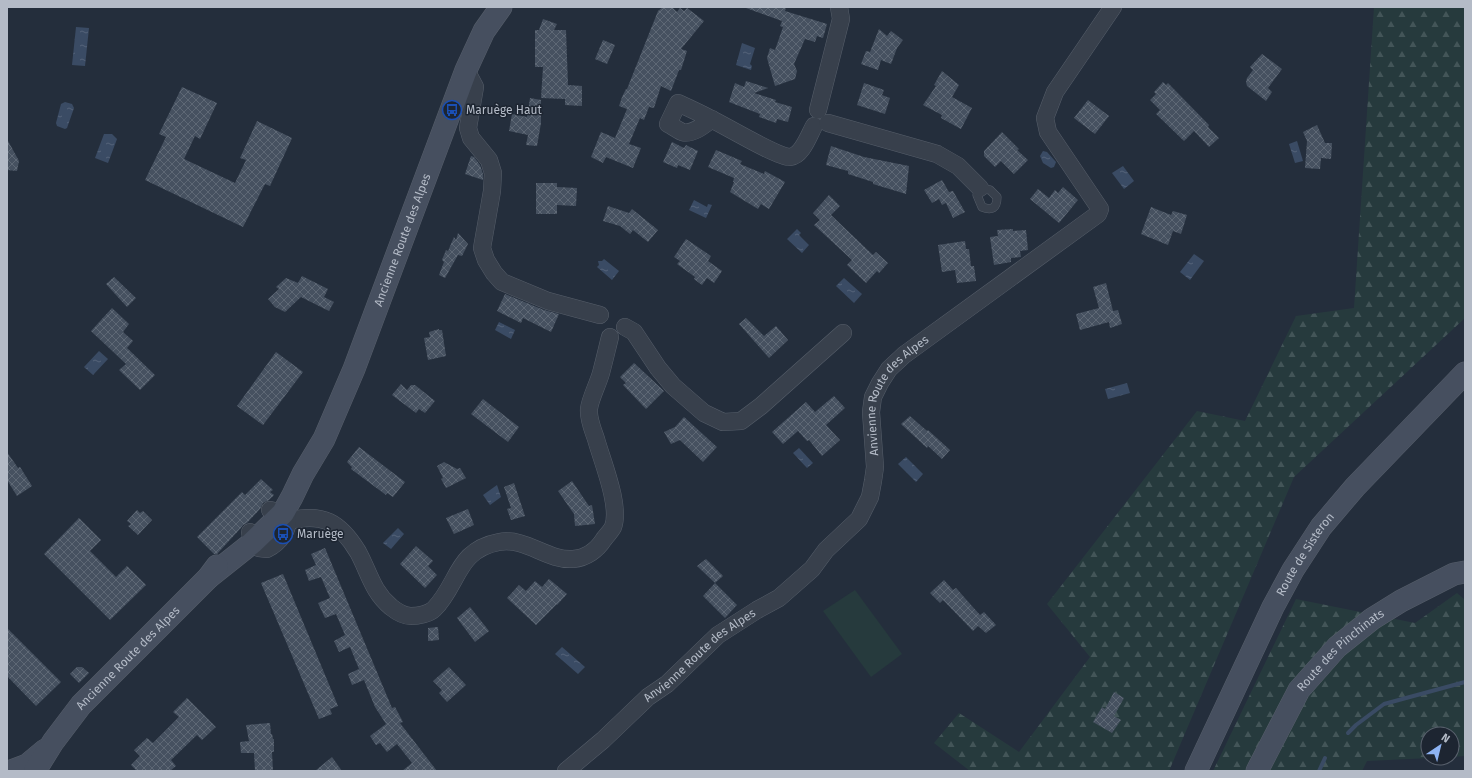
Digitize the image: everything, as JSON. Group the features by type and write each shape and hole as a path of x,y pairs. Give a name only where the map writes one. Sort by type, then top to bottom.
{"main road":[{"name":"Ancienne Route des Alpes","path":"35,771 53,742 81,705 208,578 251,537 280,515 324,439 346,390 466,70 484,31 501,7"},
{"name":"Route de Sisteron","path":"1196,771 1273,607 1293,570 1321,527 1355,487 1465,373"},
{"name":"Route des Pinchinats","path":"1257,771 1299,690 1337,647 1372,619 1401,601 1454,574 1465,572"},
{"name":"Ancienne Route des Alpes","path":"11,771 33,761 53,742"}],"street":[{"path":"712,119 777,153 790,157 797,154 802,149 820,120 841,19 839,7"},
{"name":"Anvienne Route des Alpes","path":"566,771 603,740 648,697 667,684 718,635 779,598 812,568 826,550 858,518 870,497 875,467 871,412 873,397 889,369 904,355 1098,214 1100,208 1048,132 1045,118 1055,92 1113,7"},
{"path":"466,70 475,87 468,128 471,138 489,160 493,173 492,191 482,248 486,260 502,282 548,301 600,315"},
{"path":"820,120 937,154 958,166 980,188"},
{"path":"625,327 634,332 658,368 673,386 704,413 723,422 741,421 761,406 843,333"},
{"path":"280,515 325,519 342,529 358,552 372,583 382,600 396,611 409,616 423,614 433,610 442,598 460,566 471,554 488,544 507,540 526,544 554,556 573,559 589,554 601,543 613,527 616,513 611,487 591,425 589,409 610,337"}],"green space":[{"path":"1374,7 1465,7 1465,318 1294,477 1169,771 970,771 934,743 959,713 1019,752 1090,657 1047,604 1197,411 1245,421 1296,316 1354,308"},
{"path":"855,590 902,654 871,677 823,611"},
{"path":"1457,593 1465,600 1465,756 1460,756 1460,726 1420,726 1420,758 1367,761 1362,771 1213,771 1296,599 1415,623"}],"water":[{"path":"76,27 89,28 85,66 72,65"},
{"path":"742,43 755,48 750,64 752,66 751,70 736,65"},
{"path":"65,102 72,104 74,108 67,128 65,129 57,126 56,123 61,104"},
{"path":"104,134 112,134 117,139 108,163 95,158"},
{"path":"1297,141 1303,161 1295,163 1289,144"},
{"path":"1043,151 1047,152 1056,162 1054,167 1051,168 1043,163 1040,156"},
{"path":"1123,166 1134,181 1124,189 1112,173"},
{"path":"694,200 707,207 708,204 712,205 706,218 689,210"},
{"path":"797,229 801,233 799,235 809,245 802,253 787,239"},
{"path":"1194,254 1204,261 1190,280 1180,272"},
{"path":"604,259 619,271 612,280 597,267 599,265 598,261 602,261"},
{"path":"844,278 862,294 854,303 836,286"},
{"path":"499,322 515,330 511,339 495,330"},
{"path":"99,351 108,359 93,375 84,367"},
{"path":"1127,383 1130,393 1108,399 1105,389"},
{"path":"799,448 813,463 807,468 793,453"},
{"path":"906,457 923,474 916,482 898,464"},
{"path":"497,485 501,497 490,505 483,495"},
{"path":"398,528 404,534 391,549 383,543"},
{"path":"562,647 585,667 578,674 555,654"}],"building":[{"path":"663,7 672,7 677,12 680,8 684,11 687,8 704,21 681,49 687,51 681,70 679,70 671,91 661,86 654,108 649,107 644,120 640,118 629,144 641,148 633,168 606,157 603,163 591,157 601,132 615,138 627,109 619,106 622,97 627,89 658,11"},
{"path":"746,7 786,7 785,11 827,24 823,38 817,36 815,42 805,39 794,64 797,71 795,79 775,86 767,58 770,48 775,50 783,27 780,26 782,21"},
{"path":"543,19 557,24 554,30 566,30 568,85 582,86 582,106 565,105 565,99 541,98 543,67 535,67 535,30 539,30"},
{"path":"879,29 887,36 891,31 903,40 897,48 891,64 881,60 878,70 861,64 866,51 870,52"},
{"path":"603,40 615,45 607,64 595,59"},
{"path":"1262,54 1282,69 1268,88 1272,92 1266,101 1247,86 1246,82 1253,70 1250,67"},
{"path":"942,71 959,85 952,97 972,108 961,129 941,118 942,115 923,105 936,86 934,85"},
{"path":"746,81 768,88 754,93 792,107 788,122 777,119 776,123 759,117 760,114 729,102 735,83 744,87"},
{"path":"1163,82 1166,85 1168,83 1209,125 1208,127 1219,138 1209,147 1194,131 1184,141 1156,114 1160,110 1150,100 1156,94 1154,92"},
{"path":"864,83 884,90 882,95 890,98 885,114 857,105"},
{"path":"182,87 217,103 200,139 195,136 184,159 235,183 246,160 240,158 257,121 292,138 270,186 265,184 243,227 145,180 166,137 159,134"},
{"path":"530,98 541,100 541,123 537,146 526,145 528,135 509,131 512,114 527,117"},
{"path":"1088,100 1109,116 1095,134 1074,118"},
{"path":"1317,125 1325,143 1332,143 1331,159 1321,158 1320,169 1305,168 1307,141 1303,132"},
{"path":"1002,132 1019,149 1017,150 1028,160 1014,174 1001,161 995,167 984,156 984,151"},
{"path":"7,139 19,161 17,171 7,170"},
{"path":"672,142 684,148 686,145 698,151 690,170 678,165 677,168 663,162"},
{"path":"831,146 864,157 909,166 906,194 873,184 873,182 848,174 848,171 826,165"},
{"path":"716,150 742,161 740,164 764,174 765,171 785,182 769,209 761,204 758,209 730,192 734,178 708,167"},
{"path":"471,156 474,157 480,165 483,180 465,174"},
{"path":"942,180 949,192 953,191 965,212 953,218 946,203 942,205 939,199 932,203 924,190"},
{"path":"536,183 557,183 557,187 577,188 576,206 557,205 557,214 536,214"},
{"path":"1063,187 1078,200 1059,223 1030,199 1038,189 1049,198 1055,190 1058,193"},
{"path":"829,195 840,206 831,215 873,255 876,252 888,263 879,273 877,271 866,283 847,265 852,260 814,225 820,220 813,213"},
{"path":"608,206 629,213 632,209 658,230 648,242 633,230 630,234 620,226 603,221"},
{"path":"1151,207 1171,215 1173,211 1187,215 1181,234 1173,231 1168,245 1141,234"},
{"path":"1013,229 1013,231 1026,230 1028,250 1020,251 1021,257 1011,258 1011,262 994,265 990,237 998,236 997,230"},
{"path":"458,233 468,244 462,256 458,255 445,278 439,275 444,262 442,260 454,237 456,240"},
{"path":"686,239 711,256 708,261 722,271 714,283 707,278 702,285 694,279 695,277 677,264 680,261 674,257"},
{"path":"965,241 966,249 969,249 971,266 974,266 976,281 957,283 955,270 942,272 938,245"},
{"path":"302,276 328,289 324,297 334,302 329,311 301,297 285,312 275,307 268,299 279,289 276,287 286,278 298,283"},
{"path":"114,277 136,298 127,307 106,284"},
{"path":"1106,283 1113,311 1118,310 1122,324 1110,328 1109,322 1080,330 1076,314 1099,308 1093,287"},
{"path":"505,294 544,310 559,314 551,332 523,318 521,323 497,311"},
{"path":"112,308 129,324 123,332 133,341 127,348 155,375 140,390 119,370 126,364 91,331"},
{"path":"746,318 764,336 776,326 788,340 769,358 739,324"},
{"path":"439,329 442,330 446,356 428,360 424,338 430,337 429,332"},
{"path":"276,352 303,372 263,425 237,406"},
{"path":"634,363 664,391 646,409 623,385 626,383 620,377"},
{"path":"401,384 407,390 411,385 415,385 435,401 425,413 419,409 416,413 392,395"},
{"path":"834,396 845,408 826,425 840,440 822,456 809,440 807,441 798,431 783,444 772,432 806,402 815,412"},
{"path":"483,399 519,427 508,442 471,414"},
{"path":"910,416 950,450 942,459 928,446 927,448 901,424"},
{"path":"684,417 717,447 703,462 680,440 671,444 664,432 675,427"},
{"path":"359,447 405,482 393,497 387,493 386,495 351,469 352,467 347,462"},
{"path":"7,452 18,468 20,467 32,486 17,496 7,480"},
{"path":"444,462 457,469 460,468 466,478 446,488 441,479 443,478 437,466"},
{"path":"261,479 273,490 270,492 274,495 263,503 260,509 247,523 243,525 217,554 214,554 197,537 242,492 245,495"},
{"path":"572,481 589,506 592,505 595,524 575,526 574,514 558,491"},
{"path":"514,483 525,516 511,520 507,509 511,508 504,487"},
{"path":"468,509 474,525 454,534 446,518"},
{"path":"137,510 140,513 143,511 152,520 138,535 128,526 131,524 127,521"},
{"path":"79,518 101,540 90,551 116,577 127,566 146,585 110,620 44,554"},
{"path":"416,546 433,561 428,566 437,575 425,588 400,564"},
{"path":"325,548 392,708 395,707 403,722 400,723 437,771 402,771 412,763 397,744 387,752 380,743 376,745 370,736 386,724 375,707 364,680 352,685 348,674 359,669 350,647 339,652 334,641 345,635 336,614 325,618 318,603 330,598 321,577 309,581 305,570 316,565 311,554"},
{"path":"706,559 723,576 715,583 697,566"},
{"path":"283,574 338,706 330,709 332,714 319,719 261,583"},
{"path":"549,579 567,594 536,625 507,598 519,585 526,591 535,581 542,587"},
{"path":"944,580 953,590 956,588 980,615 984,612 996,625 986,633 978,626 973,631 943,600 940,603 930,593"},
{"path":"715,583 737,605 725,618 703,596"},
{"path":"470,607 489,631 475,642 457,618"},
{"path":"438,627 439,640 428,641 428,628"},
{"path":"7,628 61,682 36,706 7,676"},
{"path":"77,667 82,667 89,673 79,683 70,674"},
{"path":"449,667 466,685 447,702 439,693 442,690 433,681"},
{"path":"1114,692 1124,698 1114,716 1121,720 1112,733 1093,722 1102,707 1105,709"},
{"path":"187,698 216,727 202,740 197,735 171,760 176,766 170,771 137,771 131,765 140,756 134,750 147,738 153,743 179,717 173,712"},
{"path":"270,723 271,734 274,739 274,752 272,752 273,771 255,771 254,753 241,753 240,742 249,741 246,725"},
{"path":"332,757 342,771 315,771"}],"waterway":[{"path":"1348,733 1356,725 1384,704 1465,682"},
{"path":"1319,771 1325,758"}],"place":[{"name":"Maruège Haut","path":"452,110"},
{"name":"Maruège","path":"283,534"}]}
